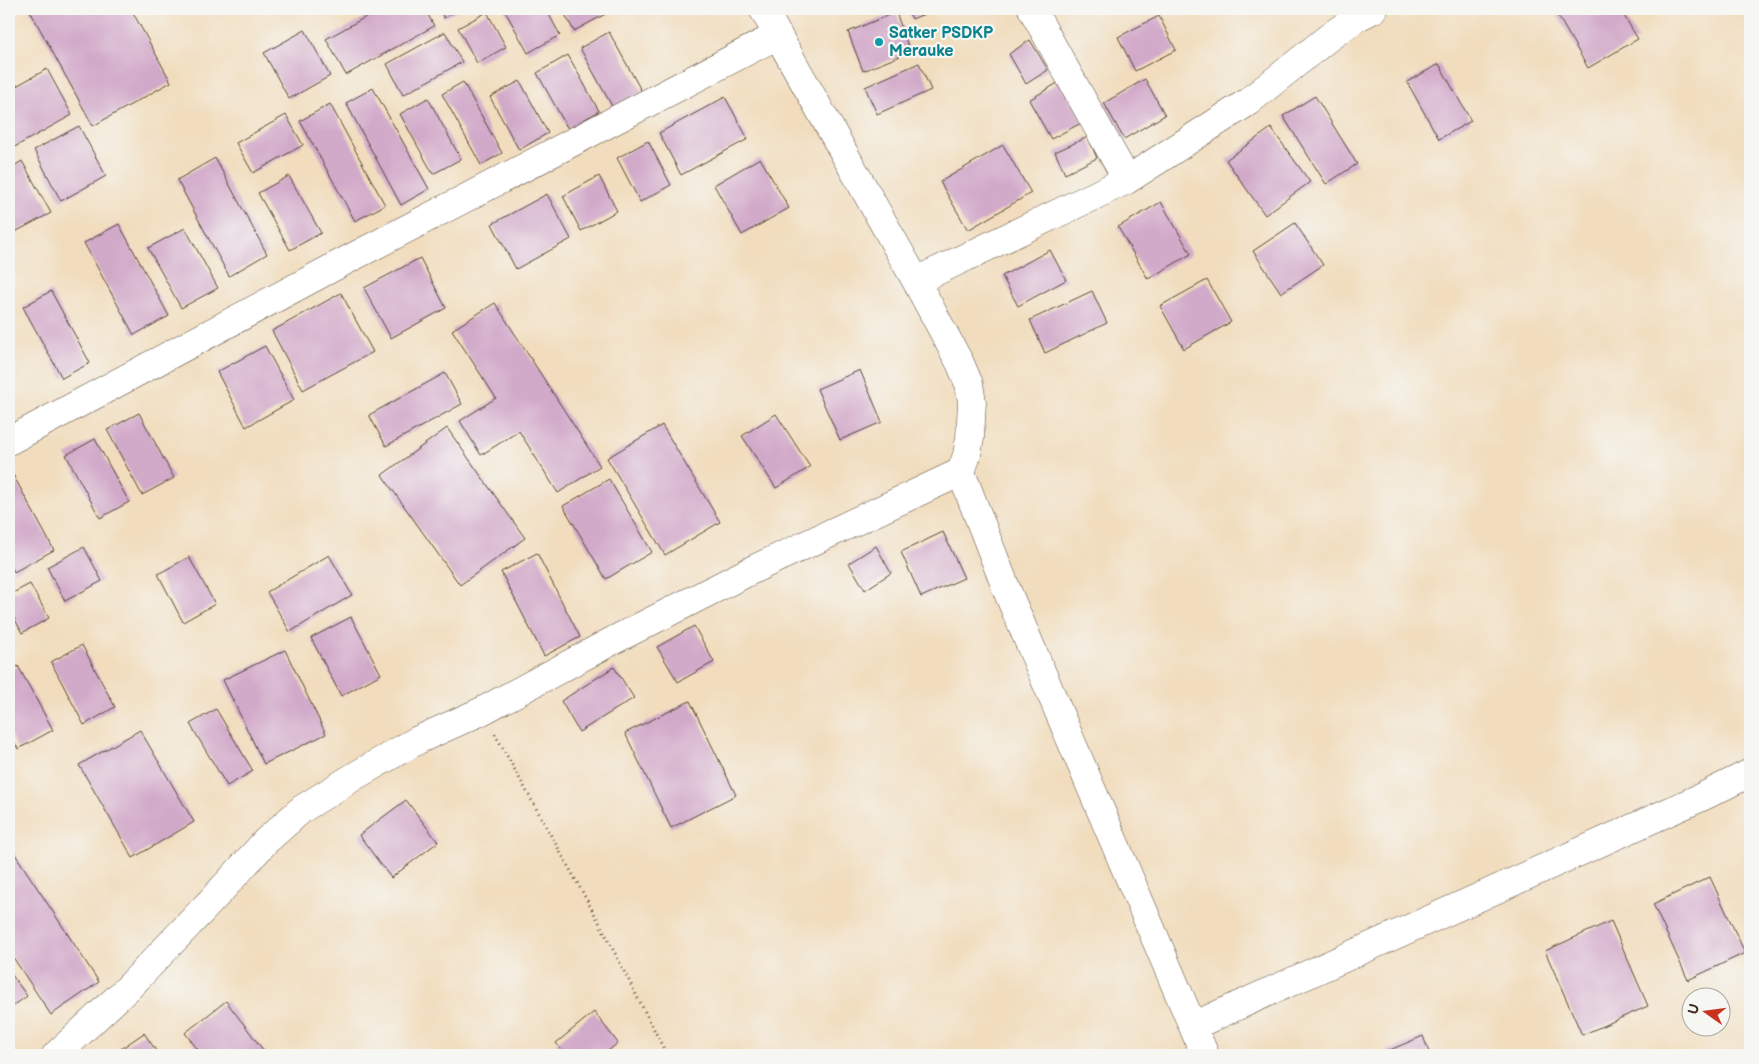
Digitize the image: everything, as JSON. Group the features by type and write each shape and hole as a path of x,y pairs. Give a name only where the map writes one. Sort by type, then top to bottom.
{"street":[{"path":"56,1055 129,987 266,841 302,809 418,740 482,711 614,640 754,570 960,472 967,455 970,438 972,402 969,384 960,363 916,281 763,9"},
{"path":"1032,9 1127,180"},
{"path":"916,281 1127,180 1248,102 1328,38 1356,18 1374,9"},
{"path":"9,441 345,261 778,34"},
{"path":"960,472 1008,593 1205,1055"},
{"path":"1193,1026 1706,796 1750,773"}],"path":[{"path":"482,711 599,922 667,1055"}],"building":[{"path":"29,9 131,9 171,82 93,126"},
{"path":"380,9 425,9 434,26 346,75 326,39"},
{"path":"439,9 460,9 444,18"},
{"path":"504,9 546,9 560,35 528,53"},
{"path":"562,9 610,9 611,11 574,31"},
{"path":"806,9 822,9 810,15"},
{"path":"907,9 937,9 912,19"},
{"path":"1554,9 1620,9 1638,39 1588,68"},
{"path":"487,12 506,47 477,63 458,28"},
{"name":"Satker PSDKP Merauke","path":"896,12 910,52 863,71 848,32"},
{"path":"1159,16 1176,50 1135,71 1118,37"},
{"path":"305,30 330,76 289,99 264,53"},
{"path":"445,32 462,62 403,95 387,64"},
{"path":"609,32 642,92 613,108 580,48"},
{"path":"1030,40 1048,70 1026,84 1009,54"},
{"path":"568,55 599,111 568,129 537,73"},
{"path":"919,63 931,90 877,114 865,87"},
{"path":"1439,64 1471,121 1439,139 1407,82"},
{"path":"47,69 72,115 11,149 9,146 9,90"},
{"path":"1145,79 1165,115 1124,139 1104,103"},
{"path":"520,81 548,133 519,150 490,97"},
{"path":"1061,81 1083,122 1051,139 1029,100"},
{"path":"463,82 502,153 481,165 442,94"},
{"path":"373,88 429,189 401,205 346,103"},
{"path":"1315,96 1357,164 1326,184 1283,116"},
{"path":"725,97 748,139 681,175 659,133"},
{"path":"428,98 461,159 433,174 400,114"},
{"path":"330,104 385,205 355,221 300,121"},
{"path":"286,115 303,145 253,173 236,143"},
{"path":"79,126 106,176 61,201 34,150"},
{"path":"1271,128 1310,182 1265,215 1226,160"},
{"path":"1088,137 1097,158 1065,174 1055,152"},
{"path":"648,141 671,185 640,202 617,158"},
{"path":"1003,145 1031,193 968,230 940,182"},
{"path":"215,158 267,254 229,276 177,180"},
{"path":"760,158 789,208 742,235 714,185"},
{"path":"22,161 51,213 15,232 9,221 9,169"},
{"path":"289,176 321,233 290,250 258,193"},
{"path":"599,176 617,211 581,231 563,196"},
{"path":"547,194 571,239 516,269 492,224"},
{"path":"1161,202 1191,254 1148,279 1118,227"},
{"path":"1295,223 1323,265 1281,293 1253,251"},
{"path":"119,224 169,316 134,335 84,243"},
{"path":"185,228 218,288 181,308 148,248"},
{"path":"1050,250 1066,280 1018,306 1002,276"},
{"path":"420,258 446,308 391,338 364,288"},
{"path":"1207,280 1231,322 1184,349 1160,306"},
{"path":"51,291 90,363 62,378 23,307"},
{"path":"1092,291 1107,323 1045,353 1030,320"},
{"path":"341,293 373,352 303,390 272,331"},
{"path":"495,303 600,466 558,493 519,431 481,455 460,421 496,398 452,330"},
{"path":"265,346 294,400 246,427 217,372"},
{"path":"860,370 882,422 840,440 817,389"},
{"path":"445,373 462,404 386,446 369,415"},
{"path":"139,413 174,478 142,495 107,430"},
{"path":"776,414 810,467 776,488 742,436"},
{"path":"662,425 720,522 665,555 607,458"},
{"path":"447,428 525,538 460,585 382,475"},
{"path":"95,439 129,502 100,518 66,455"},
{"path":"11,471 54,550 14,572 9,561 9,473"},
{"path":"609,479 652,552 606,579 563,506"},
{"path":"943,532 964,578 921,597 901,552"},
{"path":"876,546 891,573 865,590 849,563"},
{"path":"84,547 102,581 65,601 47,567"},
{"path":"537,553 580,637 544,656 501,572"},
{"path":"329,555 352,595 290,632 267,592"},
{"path":"189,557 215,604 183,622 158,574"},
{"path":"30,584 49,618 22,633 9,608 9,595"},
{"path":"351,617 381,674 341,696 311,638"},
{"path":"694,626 714,662 678,682 657,647"},
{"path":"9,637 14,646 9,649"},
{"path":"82,645 115,707 84,725 51,662"},
{"path":"285,650 326,734 264,764 223,680"},
{"path":"18,666 53,730 18,749 9,732 9,671"},
{"path":"614,667 634,698 579,732 561,701"},
{"path":"690,701 736,795 671,828 625,733"},
{"path":"216,709 253,771 227,786 190,724"},
{"path":"140,730 194,822 133,858 79,765"},
{"path":"406,800 438,842 391,878 359,835"},
{"path":"9,845 99,982 51,1015 9,951"},
{"path":"1710,877 1745,953 1688,980 1653,904"},
{"path":"1611,921 1648,1006 1582,1035 1545,951"},
{"path":"9,971 27,996 9,1009"},
{"path":"226,1001 267,1055 202,1055 185,1033"},
{"path":"594,1012 618,1043 603,1055 566,1055 556,1043"},
{"path":"144,1033 159,1055 112,1055"},
{"path":"1423,1036 1430,1055 1378,1055"}],"place":[{"name":"Satker PSDKP Merauke","path":"879,42"}]}
